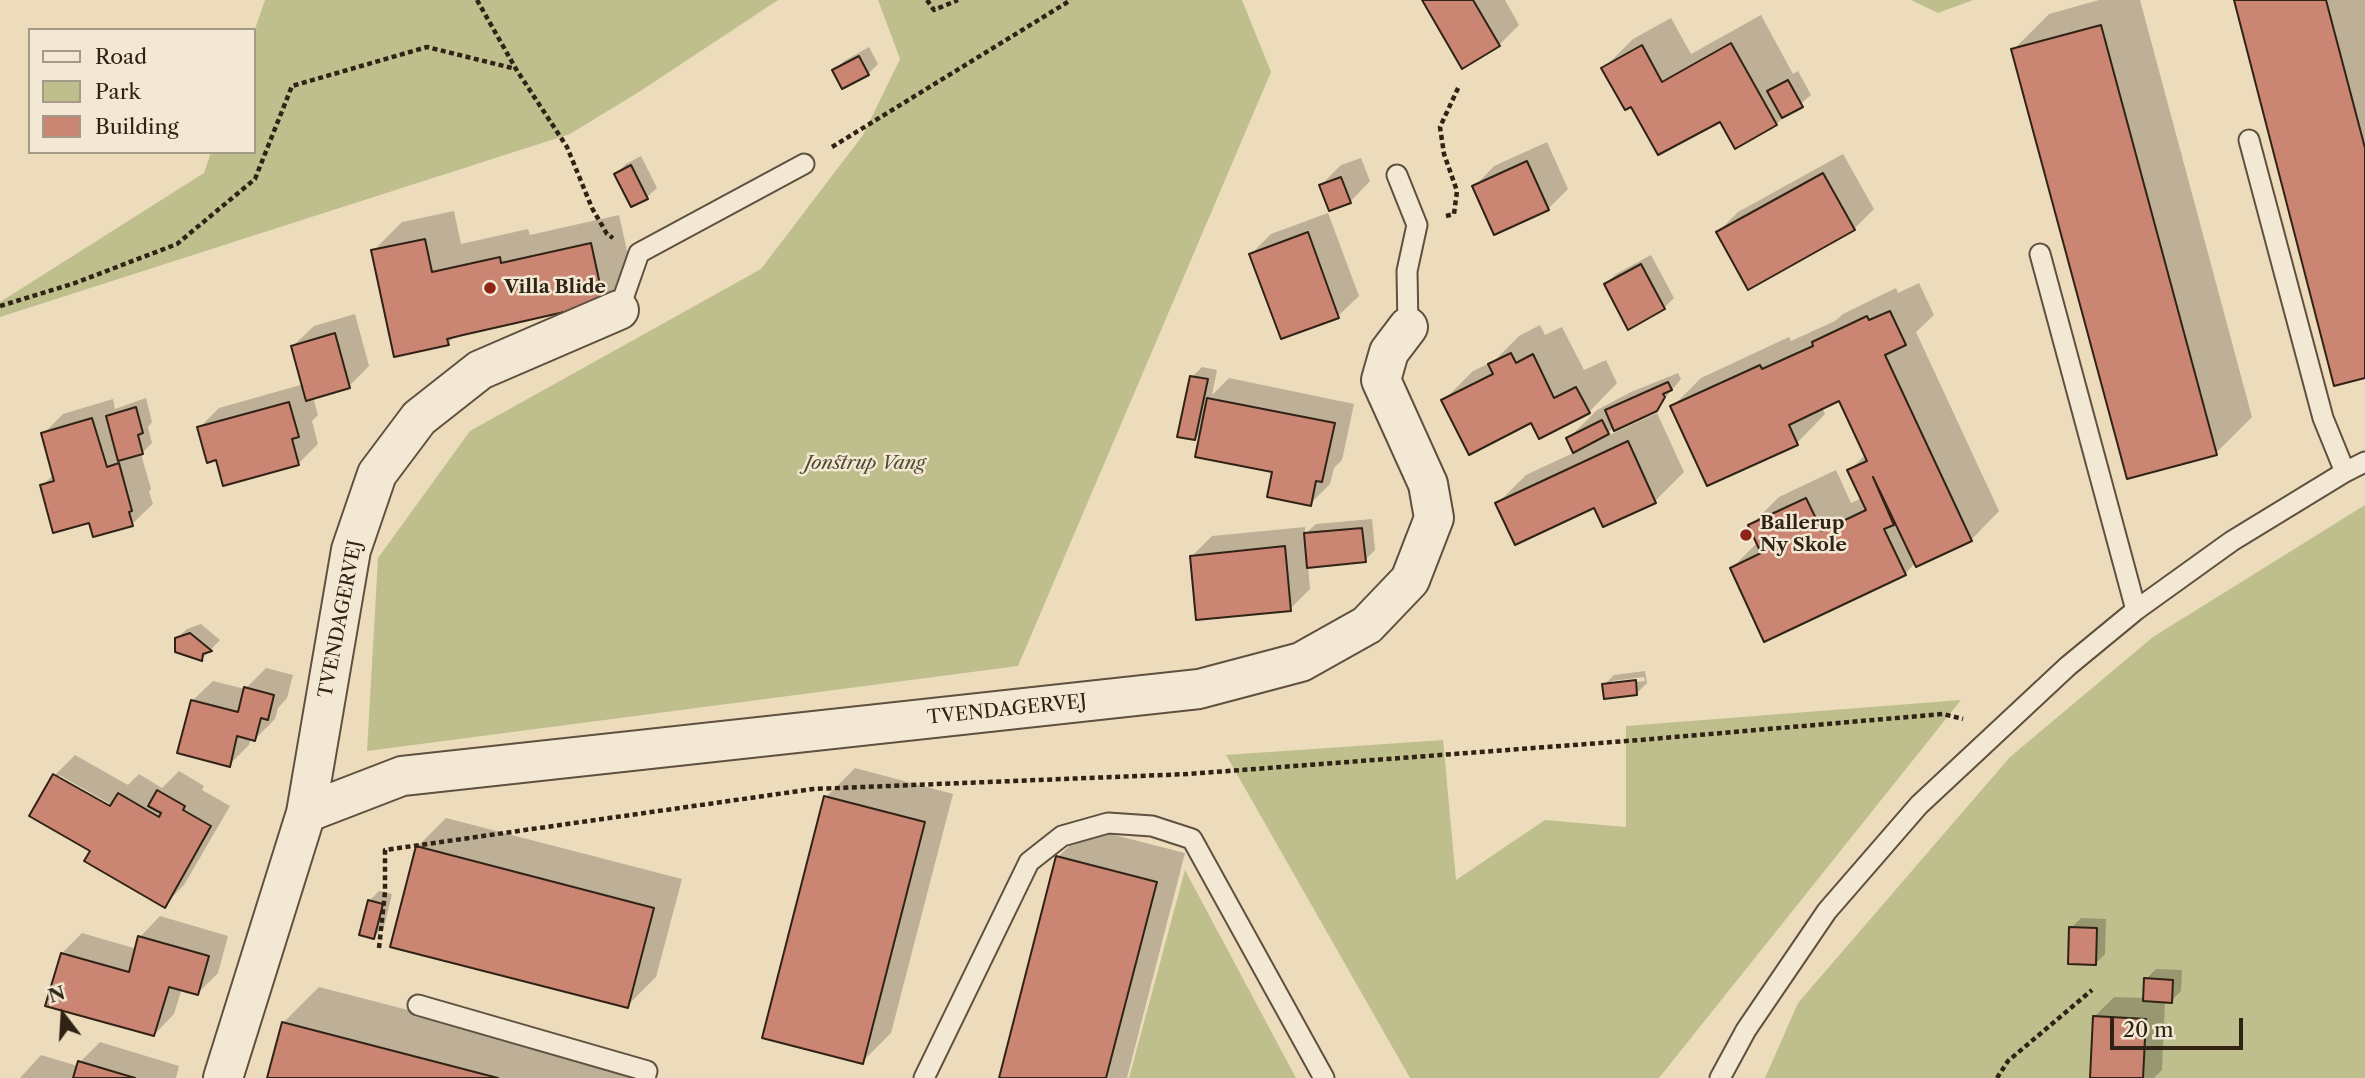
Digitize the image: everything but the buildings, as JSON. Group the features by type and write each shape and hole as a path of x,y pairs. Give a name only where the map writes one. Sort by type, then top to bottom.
{"street":[{"name":"TVENDAGERVEJ","path":"223,1078 306,813 351,551 377,474 419,418 480,370 619,310"},
{"name":"TVENDAGERVEJ","path":"306,813 402,776 1199,689 1301,662 1367,625 1410,580 1434,518 1428,484 1381,380 1389,352 1408,327"}],"lane":[{"path":"2249,140 2323,418 2345,472"},
{"path":"619,310 639,253 804,164"},
{"path":"1398,175 1417,225 1407,271 1408,327"},
{"path":"2040,254 2136,610"},
{"path":"1720,1078 1746,1030 1827,911 1919,805 2068,666 2136,610 2232,541 2365,462"},
{"path":"924,1078 1029,862 1062,836 1108,823 1152,826 1192,839 1324,1078"},
{"path":"418,1005 647,1071 645,1078"}],"path":[{"path":"477,0 516,69 567,146 592,208 607,234 639,253"},
{"path":"927,0 934,10 958,0"},
{"path":"804,164 1071,0"},
{"path":"0,306 75,283 177,244 255,178 292,86 427,47 516,69"},
{"path":"1417,225 1454,214 1457,191 1444,154 1440,127 1459,86"},
{"path":"379,948 385,892 385,850 813,789 1188,774 1747,732 1943,714 2001,729"},
{"path":"1997,1078 2008,1061 2092,990"}],"green space":[{"path":"265,0 778,0 570,134 0,317 0,302 204,173 210,154 256,154 255,28"},
{"name":"Jonstrup Vang","path":"878,0 1242,0 1271,72 1018,666 367,751 378,558 470,431 761,269 863,135 900,59"},
{"path":"1911,0 1973,0 1938,13"},
{"path":"2365,505 2365,1078 1765,1078 1798,1003 2010,757 2153,637"},
{"path":"1961,700 1659,1078 1410,1078 1226,755 1443,740 1456,880 1545,820 1626,827 1626,726"},
{"path":"1185,870 1296,1078 1129,1078"}],"place":[{"name":"Villa Blide","path":"490,288"},
{"name":"Ballerup Ny Skole","path":"1746,535"}]}
